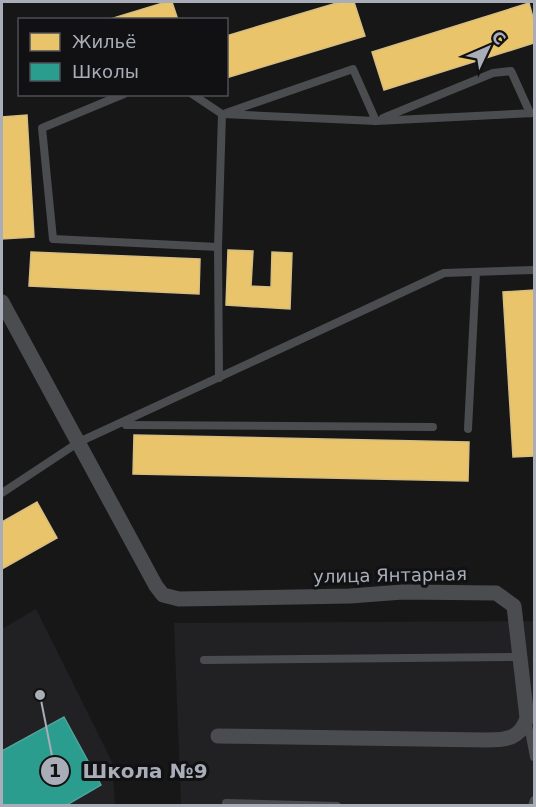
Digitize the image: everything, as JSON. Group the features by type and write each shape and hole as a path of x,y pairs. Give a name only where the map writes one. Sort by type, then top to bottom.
{"street":[{"name":"улица Янтарная","path":"2,302 156,586 163,595 179,599 350,596 404,592 496,593 514,606 522,657 527,718"},
{"path":"218,736 506,740 516,736 523,729 527,718"}],"lane":[{"path":"222,114 353,69 376,121"},
{"path":"195,96 222,114 376,121 532,113 511,71 494,73 376,121"},
{"path":"119,96 42,128 53,239 218,247"},
{"path":"219,378 218,247 222,114"},
{"path":"2,493 79,442 444,273 534,270"},
{"path":"468,429 476,272"},
{"path":"121,424 433,427"},
{"path":"204,660 522,657"},
{"path":"527,718 534,757"},
{"path":"532,806 534,800"},
{"path":"226,803 338,806"}],"shaded area":[{"path":"36,609 112,762 115,805 2,805 2,629"},
{"path":"534,621 534,805 181,805 174,623"}],"building: Жильё":[{"path":"172,2 177,18 114,18"},
{"path":"340,2 354,2 365,36 228,77 228,35"},
{"path":"529,3 534,21 534,43 384,90 372,52"},
{"path":"27,115 34,237 2,239 2,117"},
{"path":"228,250 253,251 251,286 271,287 272,252 292,253 290,309 226,305"},
{"path":"31,252 200,259 199,294 29,286"},
{"path":"534,290 534,456 513,457 503,292"},
{"path":"134,435 469,442 468,481 133,474"},
{"path":"37,502 57,538 2,569 2,522"}],"building: Школы":[{"path":"64,717 101,785 65,806 2,806 2,751"}],"place":[{"name":"Школа №9","path":"40,695"}]}
